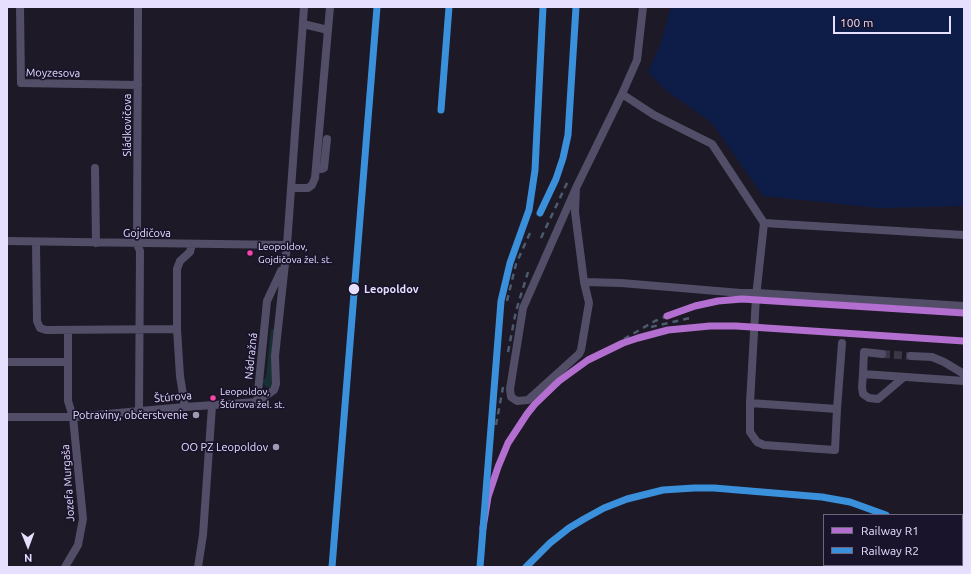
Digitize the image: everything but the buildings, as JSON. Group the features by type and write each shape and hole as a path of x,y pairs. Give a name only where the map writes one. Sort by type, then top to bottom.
{"street":[{"name":"Moyzesova","path":"20,7 20,83 138,85"},
{"name":"Sládkovičova","path":"137,244 138,7"},
{"name":"Nádražná","path":"257,402 274,390 276,384 275,356 284,259 287,245 304,7"},
{"path":"291,188 308,188 312,185 315,178 330,7"},
{"path":"576,188 574,212 584,282 589,303 581,350 579,354 528,400 517,401 511,397 510,389 523,308 576,188 637,60 643,7"},
{"path":"303,24 328,30"},
{"path":"622,94 654,115 712,144 764,223 757,293 750,403 750,432 756,442 764,445 835,450 842,343"},
{"path":"316,169 324,168 327,139"},
{"path":"95,168 96,243"},
{"path":"764,223 964,235"},
{"name":"Gojdičova","path":"7,241 36,243 287,245"},
{"path":"36,243 37,321 40,328 46,330 141,328 177,329"},
{"name":"Štúrova","path":"137,244 140,251 141,328 139,412"},
{"path":"185,407 180,376 177,329 177,269 180,262 190,252 192,244"},
{"name":"Nádražná","path":"257,402 267,301 284,259"},
{"path":"584,282 621,283 740,293 964,306"},
{"path":"68,330 68,401 73,417"},
{"path":"882,354 864,352 863,394 869,398 878,399 904,377"},
{"path":"911,356 932,357 944,362 964,374"},
{"path":"7,362 68,362"},
{"path":"863,374 964,381"},
{"name":"Štúrova","path":"7,417 73,417 257,402"},
{"path":"750,403 837,409"},
{"path":"198,567 203,535 212,406"},
{"name":"Jozefa Murgaša","path":"65,567 78,545 83,519 73,417"}],"green space":[{"path":"271,329 274,329 274,376 271,387 269,388 266,387 261,381 266,378"}],"water":[{"path":"671,7 964,7 964,206 879,208 763,196 712,123 664,89 648,72 660,45"}],"tunnel":[{"path":"882,354 911,356"}],"railway":[{"path":"441,110 449,7"},
{"path":"486,489 501,301 510,263 529,210 535,170 543,7"},
{"path":"546,200 560,168 568,135 576,7"},
{"path":"541,238 568,181"},
{"path":"507,301 516,264 530,233"},
{"path":"508,352 516,311 528,272"},
{"path":"624,339 655,321 679,311 718,301 756,300 853,306"},
{"path":"890,308 964,313"},
{"path":"651,327 690,318"},
{"path":"483,528 488,497 498,467 508,443 527,414 535,404 559,381 588,360 623,343 668,330 710,326 736,326 964,341"},
{"path":"496,425 503,387"},
{"path":"526,567 550,543 569,528 584,519 604,508 627,499 663,490 714,488 822,497 850,502 883,514"},
{"path":"480,567 484,523"}],"rail line":[{"name":"R2","path":"332,567 377,7"},
{"name":"R2","path":"441,110 449,7"},
{"name":"R2","path":"480,567 501,301 510,263 529,210 535,170 543,7"},
{"name":"R2","path":"540,213 556,179 563,158 568,135 576,7"},
{"name":"R1","path":"667,316 695,306 718,301 742,299 964,313"},
{"name":"R1","path":"483,528 488,497 498,467 508,443 527,414 535,404 559,381 588,360 623,343 668,330 710,326 736,326 964,341"},
{"name":"R2","path":"526,567 550,543 569,528 584,519 604,508 627,499 663,490 714,488 822,497 850,502 883,514"}],"place":[{"name":"Leopoldov, Gojdičova žel. st.","path":"250,253"},
{"name":"Leopoldov","path":"354,289"},
{"name":"Leopoldov, Štúrova žel. st.","path":"213,398"},
{"name":"Potraviny, občerstvenie","path":"196,415"},
{"name":"OO PZ Leopoldov","path":"276,447"}]}
